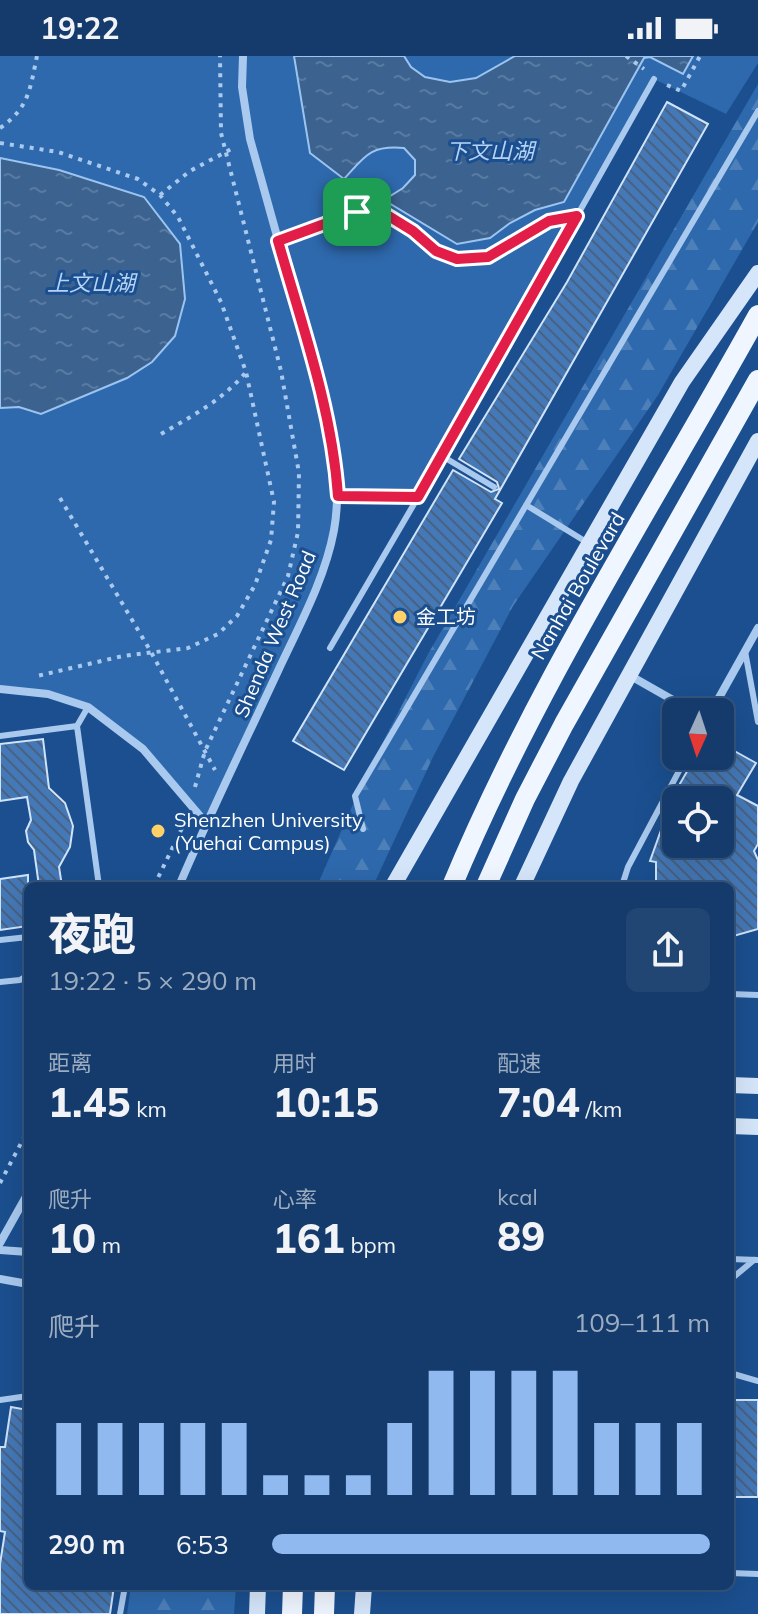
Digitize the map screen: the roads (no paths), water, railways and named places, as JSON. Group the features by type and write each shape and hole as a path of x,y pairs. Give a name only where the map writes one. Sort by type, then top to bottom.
{"main road":[{"path":"396,882 682,382 758,273"},
{"name":"Nanhai Boulevard","path":"454,882 496,785 531,716 758,315"},
{"path":"488,882 525,799 564,724 758,380"},
{"path":"524,882 571,781 758,441"},
{"path":"734,1085 758,1086"},
{"path":"734,1126 758,1127"},
{"path":"257,1614 258,1590"},
{"path":"292,1614 293,1590"},
{"path":"324,1614 325,1590"},
{"path":"362,1614 364,1590"}],"street":[{"name":"Shenda West Road","path":"181,882 303,619 334,531 338,496 335,454 327,416 250,139 242,87 243,56"},
{"path":"719,698 758,628"},
{"path":"629,675 669,698"},
{"path":"0,689 48,694 88,707 143,749 206,823"},
{"path":"0,1243 24,1200"},
{"path":"0,1250 24,1252"},
{"path":"0,1279 24,1283"}],"lane":[{"path":"330,648 654,79"},
{"path":"363,829 355,796 758,111"},
{"path":"442,456 494,487"},
{"path":"338,496 418,497"},
{"path":"526,505 588,543"},
{"path":"745,651 758,722"},
{"path":"88,707 77,726 98,882"},
{"path":"0,736 77,726"},
{"path":"623,882 628,867 680,770"},
{"path":"0,940 24,937"},
{"path":"0,982 24,978"},
{"path":"734,994 758,995"},
{"path":"734,1259 756,1260"},
{"path":"734,1277 756,1260"},
{"path":"734,1374 758,1381"},
{"path":"0,1400 24,1397"},
{"path":"734,1573 758,1574"},
{"path":"120,1614 124,1590"}],"water":[{"name":"下文山湖","path":"294,56 404,56 411,67 425,77 450,82 476,78 515,56 693,56 683,74 650,57 644,58 564,202 535,210 490,238 457,244 384,200 403,188 415,175 415,160 404,148 376,150 344,179 310,153"},
{"name":"上文山湖","path":"0,158 59,170 144,197 180,244 185,299 175,336 152,362 127,378 41,414 19,407 0,408"}],"place":[{"name":"金工坊","path":"400,617"},
{"name":"Shenzhen University (Yuehai Campus)","path":"158,831"}]}
